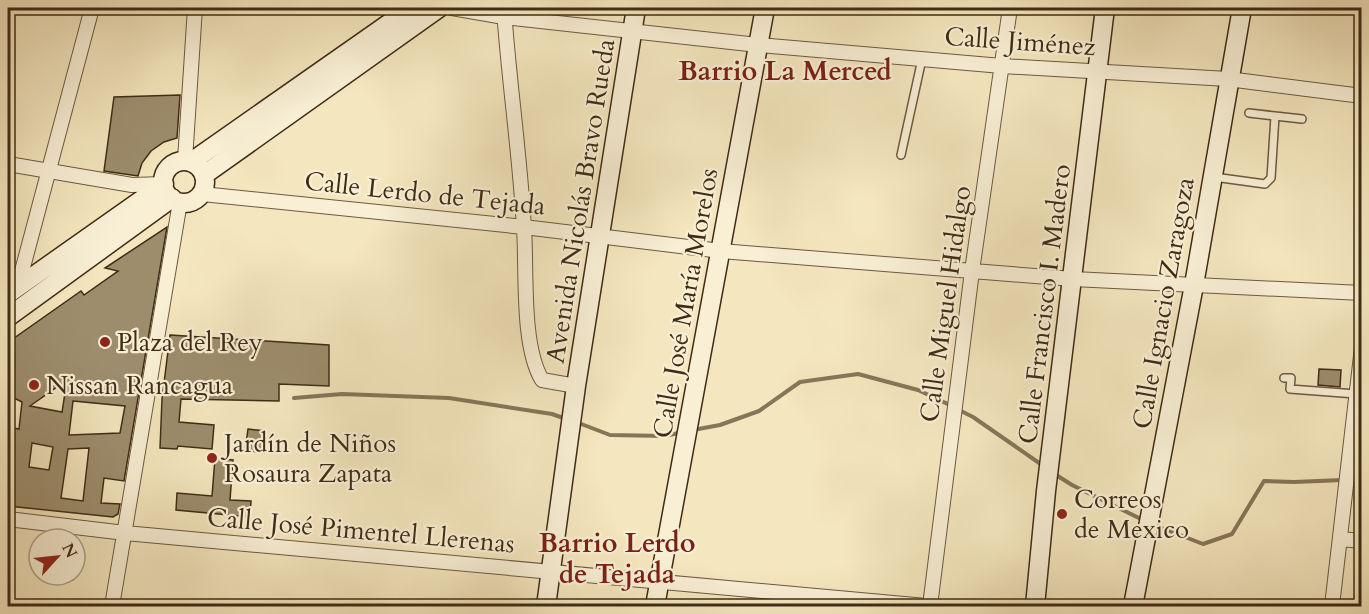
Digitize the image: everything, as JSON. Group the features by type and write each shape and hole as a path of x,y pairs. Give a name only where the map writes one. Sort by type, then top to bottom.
{"street":[{"path":"13,290 92,8"},
{"path":"188,161 195,8"},
{"path":"112,606 172,195 166,171 170,166 188,161 411,8"},
{"path":"204,175 440,8"},
{"name":"Calle Jiménez","path":"452,8 504,12 633,32 758,45 1002,66 1228,79 1362,96"},
{"name":"Avenida Nicolás Bravo Rueda","path":"551,571 575,395 636,8"},
{"name":"Calle José María Morelos","path":"655,606 765,8"},
{"name":"Calle Miguel Hidalgo","path":"928,606 972,271 1010,8"},
{"name":"Calle Francisco I. Madero","path":"1035,606 1046,491 1074,279 1105,8"},
{"name":"Calle Ignacio Zaragoza","path":"1133,606 1194,285 1242,8"},
{"path":"504,12 524,227 530,345 535,368 542,380 575,395"},
{"path":"8,164 132,186 192,201 202,194 205,182 204,175 196,165 188,161"},
{"name":"Calle Lerdo de Tejada","path":"202,194 524,227 721,251 1074,279 1362,293"},
{"path":"13,290 172,195"},
{"path":"8,316 172,195"},
{"path":"1332,606 1348,470 1356,444 1356,394 1362,347"},
{"name":"Calle José Pimentel Llerenas","path":"8,519 659,583 928,606"},
{"path":"1340,539 1362,541"},
{"path":"546,606 551,571"}],"lane":[{"path":"901,155 921,59"},
{"path":"1250,113 1302,119"},
{"path":"1212,176 1265,184 1271,178 1275,116"},
{"path":"1284,378 1291,378 1290,389 1356,394"}],"building":[{"path":"180,95 177,138 164,142 151,151 142,163 138,176 104,171 114,97"},
{"path":"167,227 124,481 104,478 101,503 120,504 118,514 113,517 8,506 8,427 19,429 22,402 8,395 8,345 10,341 81,291 84,295 118,271 105,268","holes":["67,380 62,412 30,406","73,401 125,406 120,433 69,435","32,443 53,447 49,470 29,467","89,448 83,501 61,498 68,449"]},
{"path":"170,335 329,345 329,386 279,384 279,401 181,399 179,422 214,425 212,449 178,446 177,449 160,448 162,399"},
{"path":"1319,369 1341,370 1340,387 1318,385"},
{"path":"248,429 266,431 264,453 245,450"},
{"path":"215,458 233,460 230,500 251,501 250,517 176,510 177,493 212,496"}],"waterway":[{"path":"693,430 720,425 759,411 800,382 858,374 918,390 952,406"},
{"path":"294,398 342,394 449,398 552,414 566,419"},
{"path":"959,410 973,417 1042,465"},
{"path":"576,422 610,435 665,436 683,432"},
{"path":"1053,473 1072,485 1145,521"},
{"path":"1350,479 1362,479"},
{"path":"1154,525 1203,544 1232,534 1264,481 1343,480"}],"place":[{"name":"Plaza del Rey","path":"105,342"},
{"name":"Nissan Rancagua","path":"34,385"},
{"name":"Jardín de Niños Rosaura Zapata","path":"212,458"},
{"name":"Correos de Mexico","path":"1062,514"}],"district":[{"name":"Barrio La Merced","path":"785,71"},
{"name":"Barrio Lerdo de Tejada","path":"617,558"}]}
